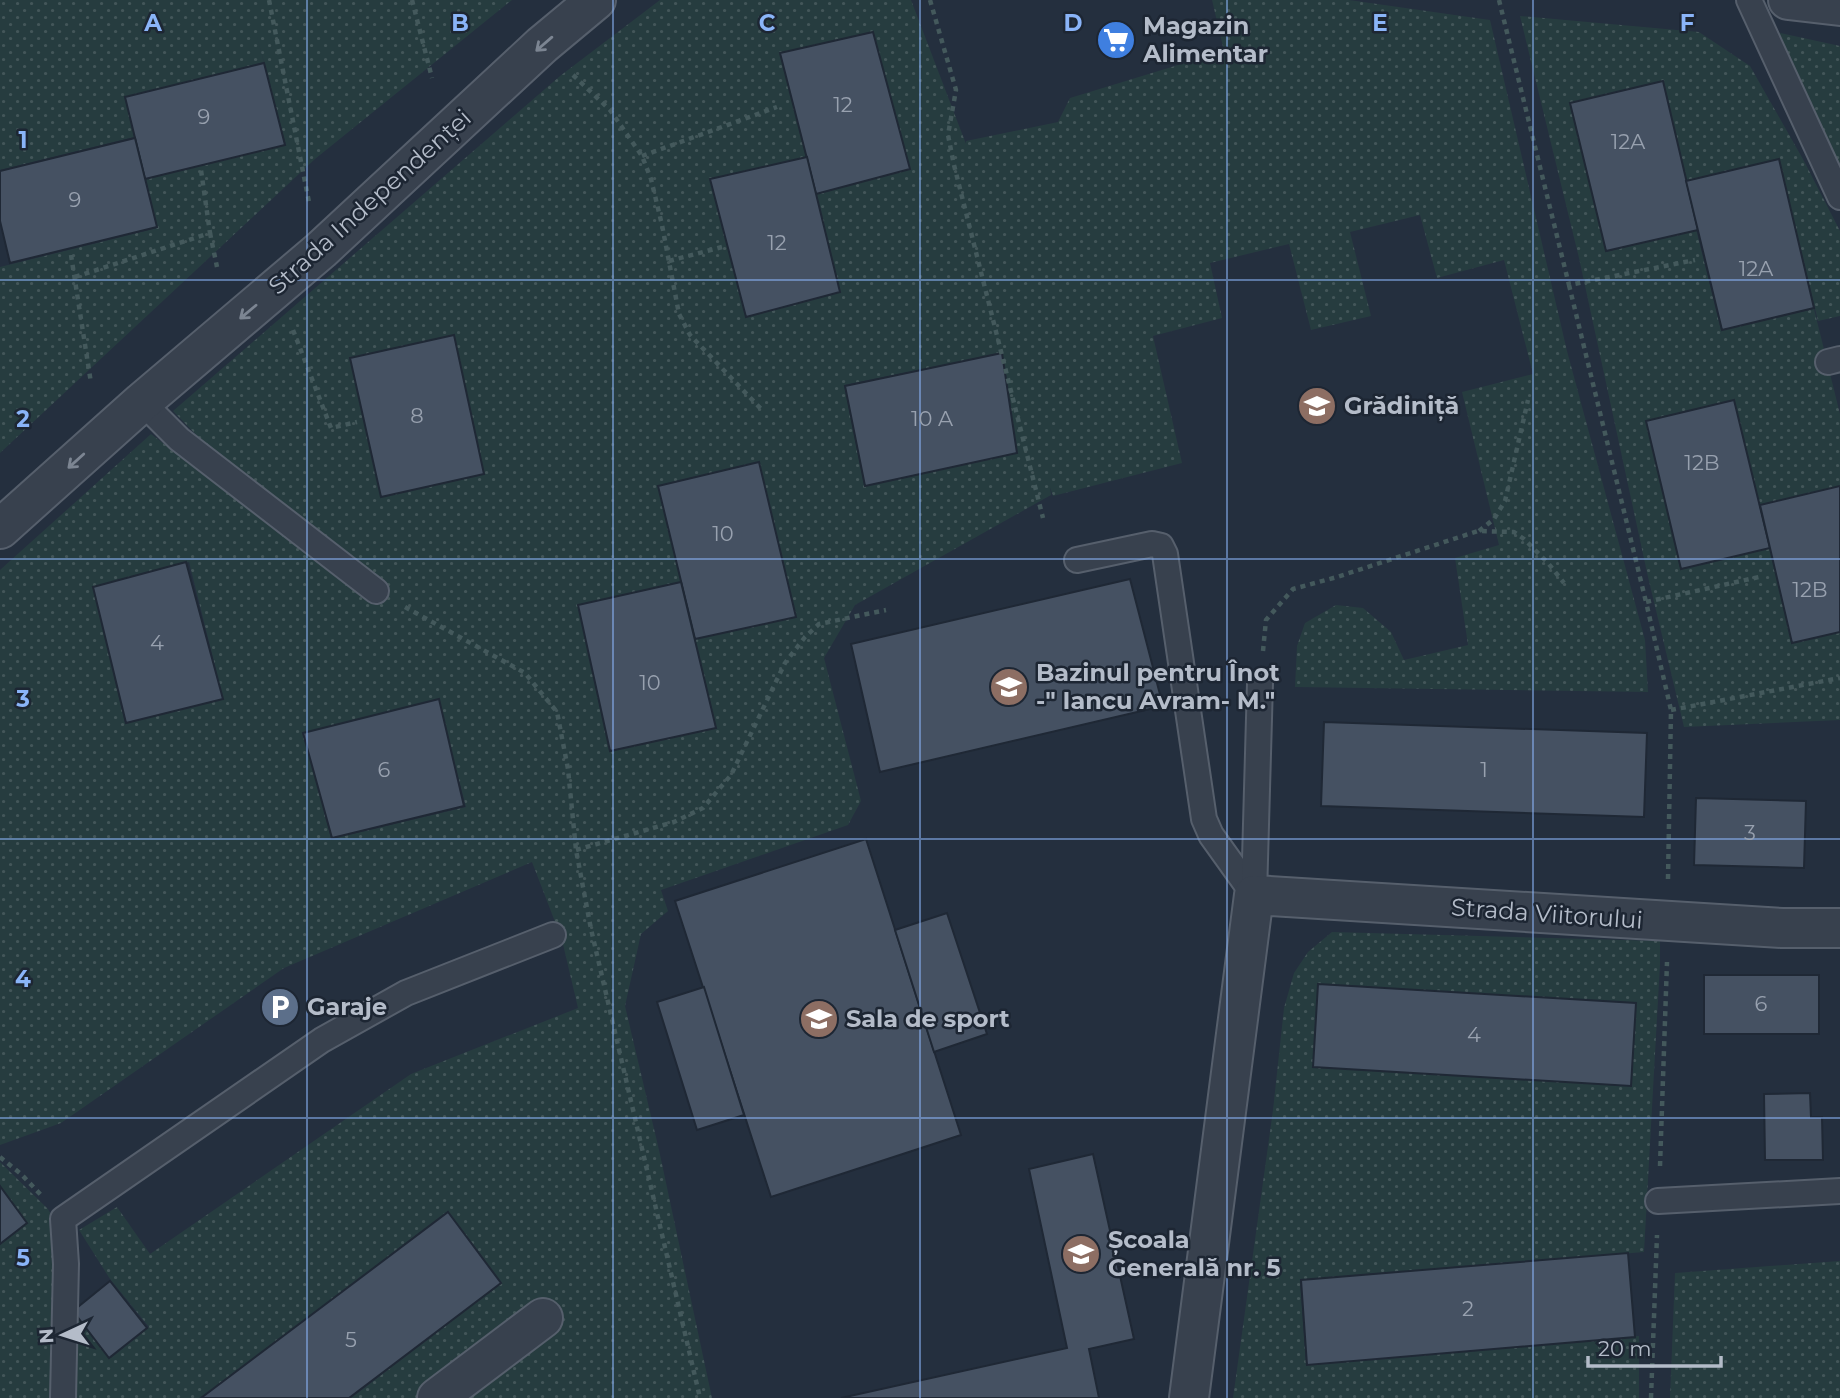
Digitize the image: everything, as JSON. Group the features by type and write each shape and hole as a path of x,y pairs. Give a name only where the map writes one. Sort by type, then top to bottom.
{"street":[{"name":"Strada Independenței","path":"0,529 142,402 321,250 542,44 596,0"},
{"path":"1788,0 1840,6"},
{"path":"1189,1398 1254,895"},
{"name":"Strada Viitorului","path":"1254,895 1667,922 1840,928"},
{"path":"437,1398 544,1318"}],"lane":[{"path":"1749,0 1840,197"},
{"path":"142,402 179,439 376,591"},
{"path":"1077,560 1152,544 1161,545 1165,554 1204,819 1211,835 1254,895"},
{"path":"1254,895 1261,683"},
{"path":"63,1398 66,1264 63,1219 322,1040 406,993 553,935"},
{"path":"1658,1201 1840,1191"}],"path":[{"path":"269,0 321,250"},
{"path":"412,0 432,78"},
{"path":"930,0 957,90 948,135 954,165 1043,517"},
{"path":"1499,0 1671,710 1667,922 1651,1398"},
{"path":"542,44 610,110 642,156 651,179 679,314 690,335 763,411"},
{"path":"642,156 777,107"},
{"path":"201,170 217,267"},
{"path":"75,277 210,233"},
{"path":"669,261 722,247"},
{"path":"71,255 91,383"},
{"path":"1569,285 1695,260"},
{"path":"289,318 331,428 357,422"},
{"path":"1261,683 1266,620 1293,589 1478,531 1494,519 1505,501 1528,400"},
{"path":"1478,531 1514,532 1532,547 1564,583"},
{"path":"1646,602 1759,577"},
{"path":"376,591 525,673 557,712 568,769 576,850 591,929 700,1398"},
{"path":"576,850 674,822 703,808 732,775 785,663 805,637 819,624 886,610"},
{"path":"1671,710 1840,678"},
{"path":"0,1157 21,1174 63,1219"}],"green space":[{"path":"0,0 512,0 315,159 0,453 0,267 157,228 146,179 286,145 264,62 125,97 134,137 0,170"},
{"path":"660,0 911,0 966,144 966,141 1058,122 1070,98 1224,51 1212,0 1349,0 1490,20 1567,351 1645,640 1648,692 1295,687 1297,646 1305,623 1336,605 1363,608 1391,632 1404,660 1468,645 1455,558 1499,545 1462,392 1533,374 1504,260 1437,278 1420,215 1350,232 1371,316 1311,330 1289,244 1210,263 1222,318 1153,336 1182,463 1053,496 1050,487 1051,495 855,605 824,658 861,801 848,825 661,890 668,911 641,934 625,1006 712,1398 456,1398 544,1301 416,1398 351,1398 502,1283 448,1211 201,1398 71,1398 74,1314 111,1358 149,1327 110,1279 79,1230 117,1207 150,1254 411,1074 578,1008 562,940 532,862 284,968 61,1123 0,1145 0,570 151,434 373,602 173,411 560,76","holes":["1002,353 1017,453 864,485 844,385","189,562 223,698 125,723 93,587","438,700 466,807 331,839 304,733"]},
{"path":"1520,16 1699,32 1750,66 1840,231 1840,316 1818,321 1779,159 1686,181 1663,81 1570,103 1606,252 1696,229 1721,330 1814,309 1840,414 1840,720 1684,727 1648,577 1579,258"},
{"path":"1771,31 1840,46 1840,182"},
{"path":"1332,932 1660,941 1644,1252 1300,1281 1306,1365 1639,1336 1639,1398 1233,1398 1273,1110 1284,1008 1294,973 1308,952"},
{"path":"0,1162 48,1209 58,1228 53,1398 0,1398 0,1245 28,1223 0,1186"},
{"path":"1840,1261 1840,1398 1670,1398 1675,1273"}],"building":[{"path":"873,32 910,169 816,194 780,53"},
{"path":"264,63 285,145 145,179 125,97"},
{"path":"1663,81 1698,230 1606,251 1570,103"},
{"path":"135,138 157,227 10,263 0,221 0,171"},
{"path":"807,157 840,292 746,317 710,179"},
{"path":"1779,159 1814,308 1722,330 1686,181"},
{"path":"454,335 484,474 381,497 350,358"},
{"path":"1002,353 1017,453 865,486 845,386"},
{"path":"1734,400 1770,548 1681,569 1646,421"},
{"path":"759,462 796,617 695,639 658,486"},
{"path":"1840,486 1840,632 1792,643 1760,505"},
{"path":"186,562 223,699 126,723 93,587"},
{"name":"Bazinul pentru Înot -\" Iancu Avram- M.\"","path":"1130,579 1163,706 880,772 851,644"},
{"path":"681,582 716,728 610,751 578,605"},
{"path":"439,699 464,806 332,838 303,733"},
{"path":"1324,722 1647,733 1644,817 1321,806"},
{"path":"1696,798 1806,801 1804,868 1694,865"},
{"name":"Sala de sport","path":"866,839 961,1135 771,1197 675,901"},
{"path":"947,913 987,1034 934,1052 895,930"},
{"path":"1704,975 1819,975 1819,1034 1704,1034"},
{"path":"1318,984 1636,1003 1631,1086 1313,1067"},
{"path":"704,987 744,1115 697,1130 657,1002"},
{"path":"1810,1093 1811,1117 1822,1117 1823,1160 1765,1160 1764,1094"},
{"name":"Școala Generală nr. 5","path":"1093,1154 1134,1339 1089,1349 1099,1398 841,1398 1067,1348 1029,1169"},
{"path":"0,1186 27,1223 0,1244"},
{"path":"448,1212 501,1283 349,1398 201,1398"},
{"path":"1628,1253 1635,1337 1307,1365 1301,1280"},
{"path":"110,1281 147,1328 109,1358 73,1311"}],"place":[{"name":"Magazin Alimentar","path":"1116,40"},
{"name":"Grădiniță","path":"1317,406"},
{"name":"Bazinul pentru Înot -\" Iancu Avram- M.\"","path":"1009,687"},
{"name":"Garaje","path":"280,1007"},
{"name":"Sala de sport","path":"819,1019"},
{"name":"Școala Generală nr. 5","path":"1081,1254"}]}
